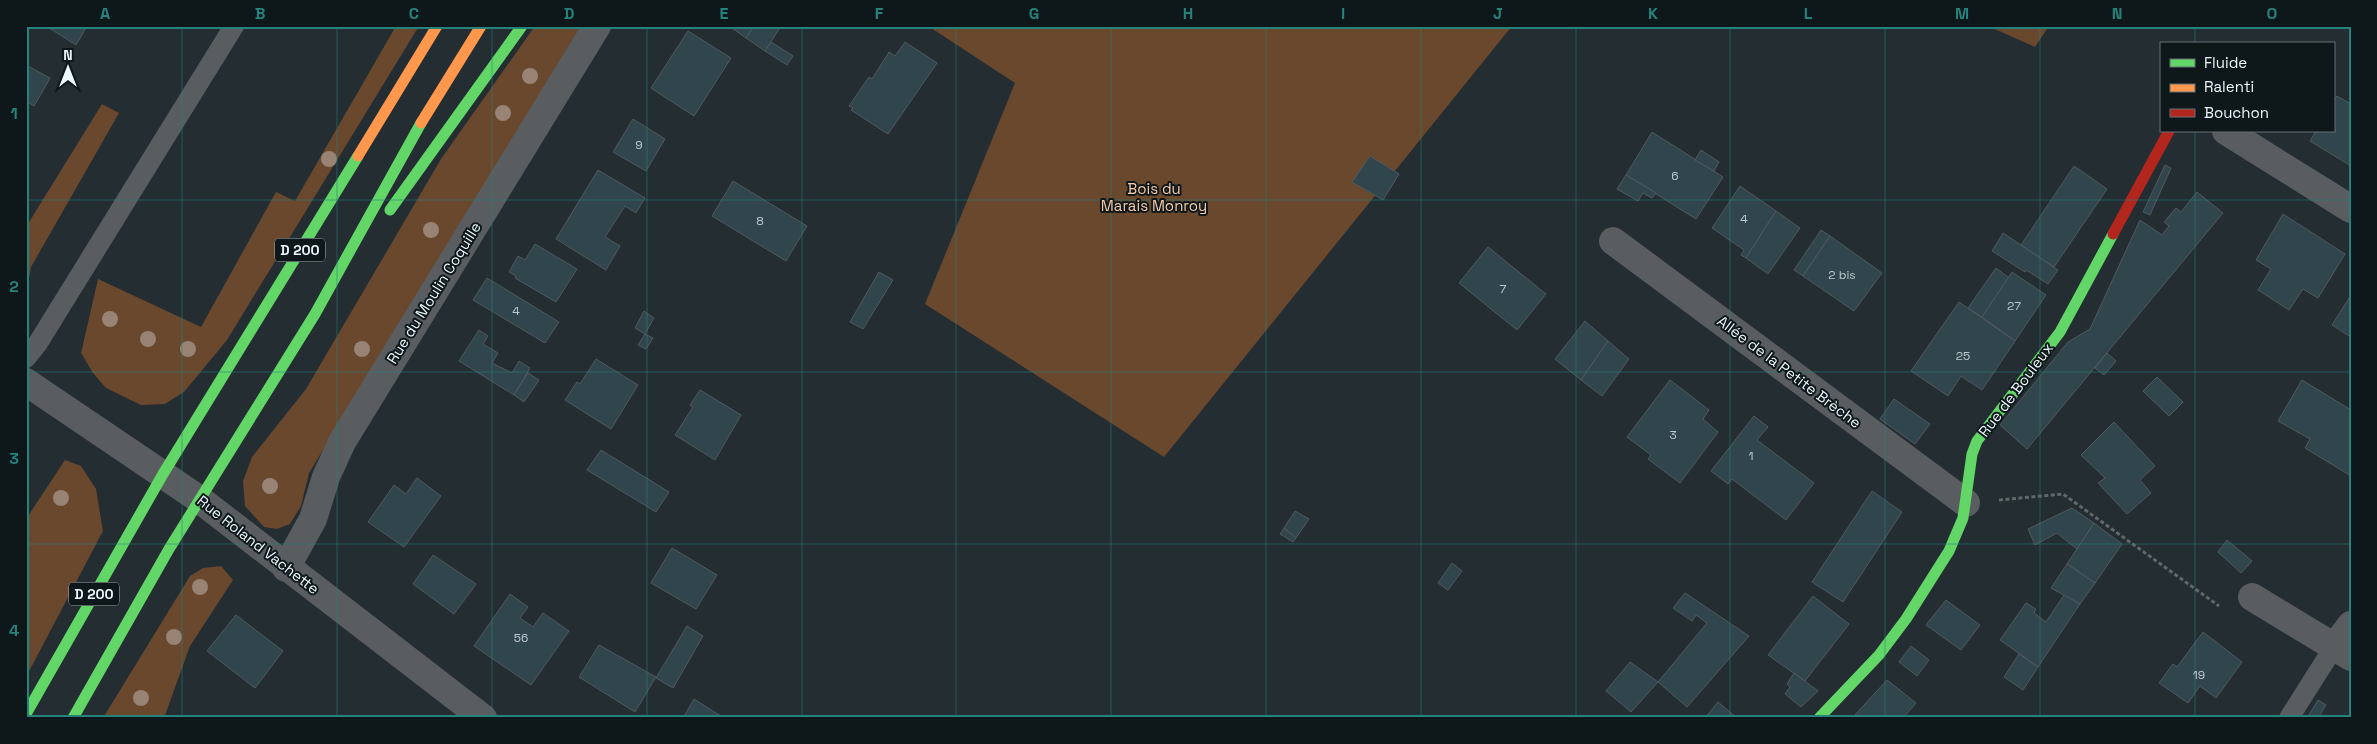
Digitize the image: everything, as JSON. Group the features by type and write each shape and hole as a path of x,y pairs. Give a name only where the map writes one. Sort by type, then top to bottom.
{"main road":[{"name":"D 200","path":"26,714 163,474 437,26"},
{"name":"D 200","path":"73,718 199,499 315,314 430,106 481,26"},
{"name":"D 200","path":"315,314 522,26"},
{"name":"Rue de Bouleux","path":"1819,718 1879,655 1906,619 1949,551 1963,518 1972,454 1977,441 2060,332 2168,132"}],"street":[{"name":"Rue du Moulin Coquille","path":"286,568 313,519 326,477 342,442 597,26"},
{"path":"2228,132 2351,209"},
{"name":"Allée de la Petite Brèche","path":"1613,241 1966,503"},
{"name":"Rue Roland Vachette","path":"26,382 199,499 286,568 483,718"},
{"path":"2252,597 2342,652 2351,625"}],"lane":[{"path":"26,358 38,343 234,26"},
{"path":"2289,718 2342,652"}],"path":[{"path":"1966,503 2063,494 2220,607"}],"green space":[{"path":"396,26 419,26 227,340 184,392 165,404 141,405 106,388 93,373 81,353 98,279 201,327 276,192 295,201"},
{"path":"535,26 581,26 309,473 301,506 290,524 277,529 264,527 245,506 243,481 252,457 306,389 441,159"},
{"name":"Bois du Marais Monroy","path":"928,26 1512,26 1164,457 925,304 1015,83"},
{"path":"1988,26 2049,26 2035,47"},
{"path":"102,104 119,113 31,267 26,294 26,227"},
{"path":"65,460 81,466 96,489 103,531 26,677 26,519"},
{"path":"221,566 233,580 190,646 164,718 103,718 190,576 203,568"}],"building":[{"path":"46,26 87,26 76,45"},
{"path":"729,26 754,26 746,38"},
{"path":"754,26 781,26 765,51 746,38"},
{"path":"688,31 731,58 694,116 651,88"},
{"path":"771,42 793,56 787,65 765,51"},
{"path":"905,42 937,63 888,134 851,110 853,108 849,106 869,77 872,79 889,52 895,56"},
{"path":"26,65 50,78 34,106 26,101"},
{"path":"2337,96 2351,104 2351,166 2310,141 2315,132 2334,132 2334,100"},
{"path":"633,119 665,139 646,171 613,152"},
{"path":"1652,132 1723,177 1696,219 1626,175"},
{"path":"1701,150 1719,162 1714,171 1695,160"},
{"path":"1370,156 1399,174 1383,200 1352,182"},
{"path":"2165,165 2171,168 2150,215 2143,212"},
{"path":"2074,166 2107,189 2054,267 2021,245"},
{"path":"598,170 645,198 636,213 625,206 605,237 620,246 606,270 556,239"},
{"path":"1626,175 1656,193 1652,198 1643,193 1638,201 1617,189"},
{"path":"733,181 807,226 786,261 712,216"},
{"path":"1740,186 1776,211 1746,258 1741,255 1744,250 1712,228"},
{"path":"2197,192 2223,213 2027,449 2000,425 2068,342 2090,329 2140,220 2162,235 2169,226 2164,222 2176,208 2181,212"},
{"path":"1776,211 1800,228 1768,274 1746,258"},
{"path":"2283,214 2345,254 2318,298 2303,289 2289,310 2258,290 2271,269 2256,260"},
{"path":"1821,230 1830,236 1803,276 1794,270"},
{"path":"2003,233 2058,270 2048,284 1992,251"},
{"path":"1830,236 1882,273 1854,311 1803,276"},
{"path":"535,244 577,269 556,302 515,278 516,276 509,272 518,256 525,260"},
{"path":"1488,247 1546,294 1517,330 1459,283"},
{"path":"1996,268 2009,278 1982,317 1968,308"},
{"path":"879,272 893,280 863,329 850,322"},
{"path":"2012,272 2046,295 2015,341 1982,317"},
{"path":"487,278 559,322 545,343 473,300"},
{"path":"2351,295 2351,337 2332,325"},
{"path":"1959,302 2015,341 1982,390 1961,376 1948,396 1911,371"},
{"path":"644,311 654,318 645,334 635,328"},
{"path":"1585,321 1608,341 1581,380 1555,359"},
{"path":"479,330 488,336 483,344 498,353 492,363 512,373 519,361 530,368 514,395 459,361"},
{"path":"645,334 653,338 646,349 638,345"},
{"path":"1608,341 1629,359 1602,396 1581,380"},
{"path":"2107,353 2116,361 2104,375 2095,368"},
{"path":"596,359 638,385 611,429 565,400 577,382 580,384"},
{"path":"528,373 539,380 524,402 514,395"},
{"path":"2157,377 2183,402 2169,416 2143,391"},
{"path":"1670,380 1709,410 1703,419 1718,432 1680,483 1648,459 1651,455 1627,437"},
{"path":"2302,380 2351,410 2351,476 2305,448 2310,439 2278,421"},
{"path":"700,390 741,415 715,460 675,435 693,407 690,405"},
{"path":"1894,399 1930,424 1915,444 1880,419"},
{"path":"1754,416 1768,427 1757,440 1814,483 1786,520 1732,479 1728,484 1711,471"},
{"path":"2114,422 2155,466 2140,480 2151,493 2127,514 2098,483 2105,478 2081,455"},
{"path":"601,450 669,492 656,512 587,470"},
{"path":"417,478 441,496 404,547 368,522 394,485 406,494"},
{"path":"1872,491 1902,512 1843,602 1812,582"},
{"path":"2072,508 2094,523 2077,549 2057,533 2035,545 2028,529"},
{"path":"1295,511 1309,519 1296,538 1284,528"},
{"path":"2094,523 2122,544 2095,583 2067,564"},
{"path":"1284,528 1296,538 1293,542 1280,534"},
{"path":"2227,540 2252,561 2241,573 2218,552"},
{"path":"672,548 717,575 696,609 651,583"},
{"path":"433,555 476,584 454,614 413,584"},
{"path":"1452,563 1462,571 1448,590 1438,583"},
{"path":"2067,564 2095,583 2080,604 2051,588"},
{"path":"1685,593 1749,636 1687,707 1658,682 1707,623 1696,615 1692,621 1673,608"},
{"path":"510,594 528,607 520,618 533,627 543,613 569,631 531,685 474,646"},
{"path":"2064,595 2080,604 2038,667 2000,640 2026,603 2036,609 2034,613 2046,622"},
{"path":"1813,596 1849,624 1805,681 1768,655"},
{"path":"1946,600 1980,625 1961,650 1926,625"},
{"path":"236,615 283,651 255,688 207,651"},
{"path":"687,626 703,636 673,688 656,678"},
{"path":"2203,632 2242,662 2216,698 2200,686 2188,703 2159,683 2173,664 2177,667"},
{"path":"599,645 656,677 635,712 579,677"},
{"path":"1911,646 1929,660 1917,676 1899,662"},
{"path":"2019,654 2038,667 2023,690 2004,677"},
{"path":"1630,662 1658,682 1631,712 1606,691"},
{"path":"1794,673 1818,691 1801,707 1785,694 1790,687 1787,684"},
{"path":"1887,680 1916,703 1903,718 1856,718 1854,716"},
{"path":"694,699 724,718 683,718"},
{"path":"2318,700 2326,705 2318,718 2307,718"},
{"path":"1718,702 1737,718 1705,718"}],"traffic: fast":[{"path":"390,210 522,26"},
{"path":"73,718 169,549 315,314 421,123"},
{"path":"26,714 163,474 358,156"},
{"path":"1819,718 1879,655 1906,619 1949,551 1963,518 1972,454 1977,441 2060,332 2113,234"}],"traffic: slow":[{"path":"358,156 437,26"},
{"path":"421,123 481,26"}],"traffic: jam":[{"path":"2113,234 2168,132"}]}
